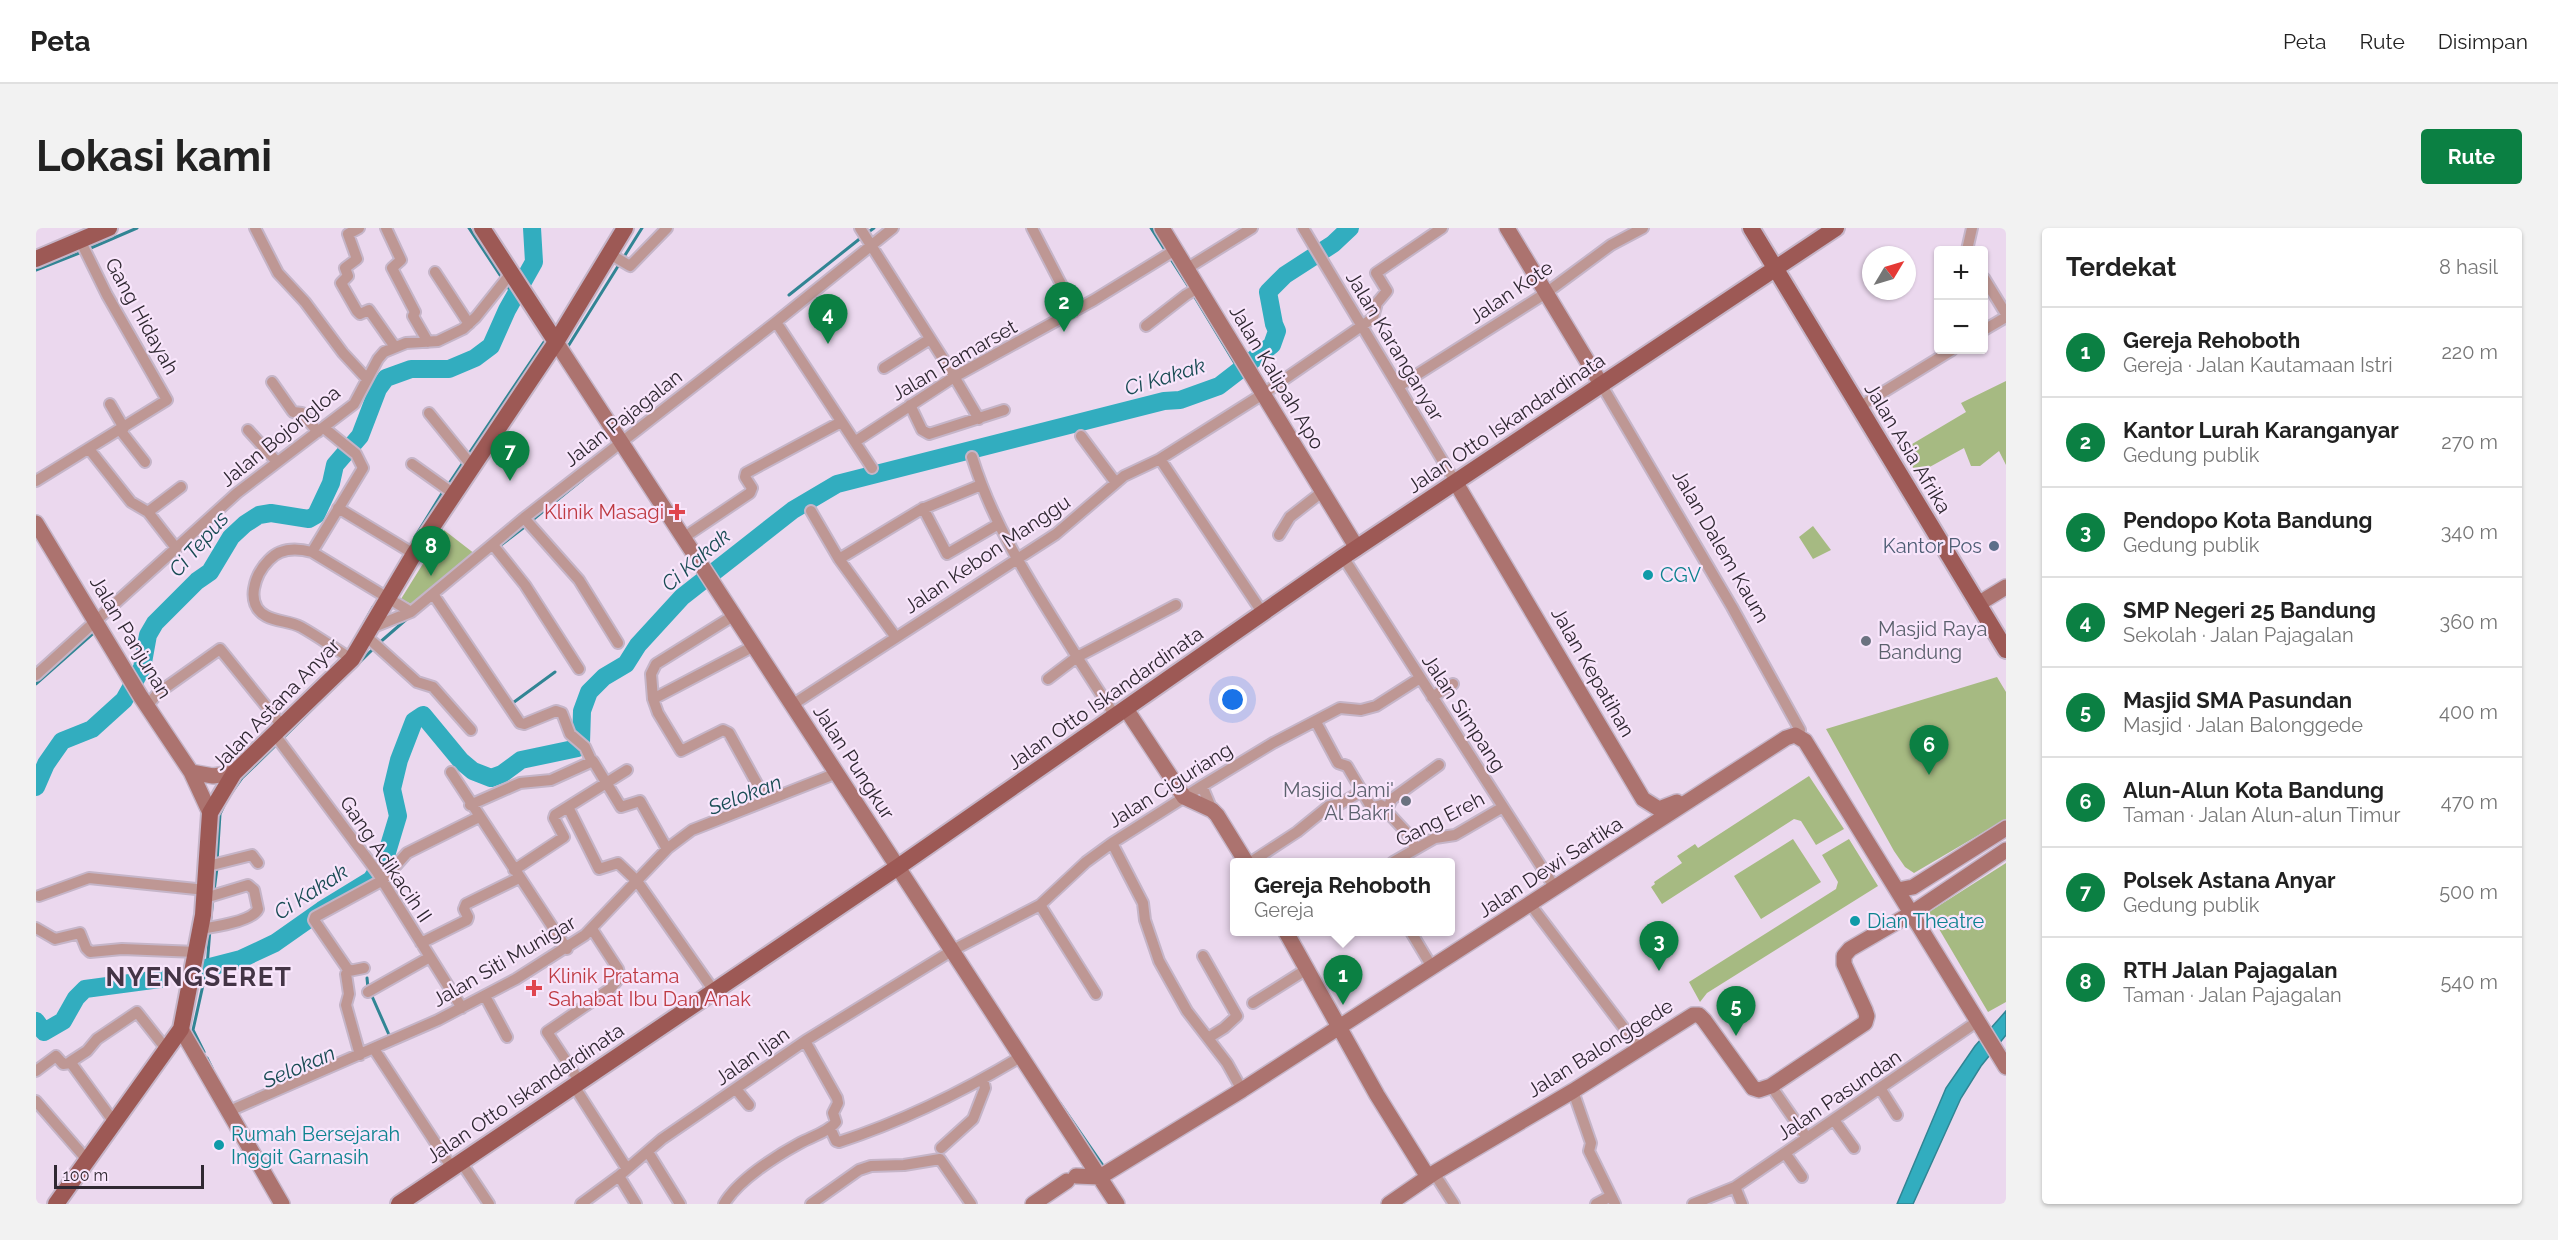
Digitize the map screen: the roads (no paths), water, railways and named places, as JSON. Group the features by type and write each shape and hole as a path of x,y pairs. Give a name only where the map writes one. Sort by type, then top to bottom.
{"main road":[{"path":"36,259 109,228"},
{"path":"482,228 556,342"},
{"name":"Jalan Astana Anyar","path":"56,1204 181,1029 201,929 208,866 210,813 234,773 352,659 451,492 472,466 556,342 625,228"},
{"name":"Jalan Kalipah Apo","path":"1162,228 1170,253 1186,269 1192,291 1240,356 1323,492 1350,553"},
{"path":"1506,228 1601,384"},
{"name":"Jalan Asia Afrika","path":"1751,228 2006,650"},
{"name":"Jalan Otto Iskandardinata","path":"399,1204 898,867 1264,615 1350,553 1836,228"},
{"name":"Jalan Pungkur","path":"556,342 732,617 754,646 1118,1204"},
{"name":"Jalan Kepatihan","path":"1451,486 1642,799 1659,809 1666,808 1728,772"},
{"name":"Jalan Kepatihan","path":"1451,486 1459,494 1518,593 1641,808 1645,816 1644,831"},
{"name":"Jalan Panjunan","path":"36,523 144,702 191,772 210,813"},
{"path":"1978,604 2006,587"},
{"path":"1120,713 1184,797 1212,810 1245,858"},
{"name":"Jalan Dalem Kaum","path":"1800,733 2004,1064"},
{"name":"Jalan Dewi Sartika","path":"1100,1177 1242,1090 1644,831 1728,772 1786,738 1800,733"},
{"path":"191,772 213,776 234,773"},
{"path":"1898,890 1913,888 2006,828"},
{"path":"1771,1086 1865,1023 1867,1016 1844,964 1844,956 1850,949 1912,912 2006,850"},
{"path":"1288,936 1377,1095 1431,1175"},
{"name":"Jalan Balonggede","path":"1389,1204 1431,1175 1573,1091 1687,1018 1699,1016 1753,1088 1760,1090 1771,1086"},
{"path":"181,1029 282,1204"},
{"path":"1033,1204 1072,1179 1100,1177"}],"street":[{"path":"255,228 278,273 305,302 343,353 367,379"},
{"path":"359,228 348,234 357,259 345,268 348,276 341,283 357,311 360,314 369,310 394,344 428,342 451,336 519,285"},
{"path":"608,254 630,266 667,228"},
{"name":"Jalan Pajagalan","path":"368,632 411,612 495,547 524,518 776,322 867,236 893,228"},
{"path":"1032,228 1075,311"},
{"path":"1186,269 1252,228"},
{"name":"Jalan Karanganyar","path":"1303,228 1399,386 1451,486"},
{"path":"1363,326 1373,318 1377,303 1386,291 1376,273 1442,228"},
{"name":"Jalan Kote","path":"1399,386 1546,293 1627,232 1643,228"},
{"path":"1968,246 1972,228"},
{"path":"391,230 402,261 392,268 415,312 413,316 428,342"},
{"path":"867,236 876,255 979,419"},
{"name":"Gang Hidayah","path":"36,482 165,404 165,395 113,305 80,240"},
{"name":"Jalan Pamarset","path":"856,441 954,378 1075,311 1170,253"},
{"path":"435,272 467,323"},
{"path":"1988,286 2006,315 1988,327"},
{"path":"1146,326 1192,291"},
{"path":"776,322 872,468"},
{"name":"Jalan Kebon Manggu","path":"792,705 895,636 1056,534 1124,477 1160,459 1263,394 1363,326"},
{"path":"884,368 930,339"},
{"name":"Jalan Bojongloa","path":"36,675 237,493 354,404 378,359 394,344"},
{"path":"1859,407 1945,354"},
{"path":"272,382 293,412 302,413 345,445 356,454 363,468 312,552"},
{"name":"Jalan Dalem Kaum","path":"1601,384 1732,607 1800,733"},
{"path":"110,404 122,429 145,462"},
{"path":"910,405 925,434 1004,410"},
{"path":"429,413 472,466"},
{"path":"683,538 750,493 752,488 745,477 746,473 841,422"},
{"path":"248,430 277,462"},
{"path":"1081,436 1116,483"},
{"path":"89,448 131,502 148,512 176,548"},
{"path":"972,457 997,525 1016,558 1077,657 1120,713"},
{"path":"1160,459 1264,615"},
{"path":"412,464 451,492"},
{"path":"839,559 922,508 981,485"},
{"path":"148,512 181,488"},
{"path":"1279,535 1290,517 1323,492"},
{"path":"338,508 414,554"},
{"path":"922,508 947,554 997,525"},
{"path":"811,511 839,559 895,636"},
{"path":"524,518 579,580 618,643"},
{"path":"495,547 525,585 579,669"},
{"path":"352,659 299,626 266,616 254,604 253,592 258,575 273,556 288,550 303,549 312,552 411,612"},
{"name":"Jalan Simpang","path":"1350,553 1420,678 1554,888"},
{"path":"433,594 520,723 524,724 550,713 560,712 564,715 570,734 581,744 593,761 621,807 640,801 668,848"},
{"path":"1048,679 1077,657 1176,605"},
{"path":"732,617 656,664 651,674 658,713 681,751 723,730 729,733 767,800"},
{"path":"368,632 417,682 433,687 471,730"},
{"path":"656,697 754,646"},
{"name":"Gang Adikacih II","path":"144,702 216,650 221,650 380,876 462,1008"},
{"name":"Jalan Ciguriang","path":"953,950 1040,906 1086,862 1112,843 1273,743 1340,708 1361,710 1376,706 1420,678"},
{"path":"1432,697 1453,684"},
{"path":"1316,722 1338,763 1347,766 1370,805 1374,807 1381,805 1406,832 1416,848"},
{"path":"470,805 520,783 551,780 593,761"},
{"path":"1386,811 1392,799 1439,765"},
{"path":"421,943 467,920 464,909 466,904 517,872 564,837 554,816 627,770"},
{"path":"451,772 470,805 567,949"},
{"name":"Jalan Siti Munigar","path":"227,1112 375,1050 485,996 567,949 592,929 668,848 692,830 837,773"},
{"path":"1202,786 1212,810"},
{"path":"1255,858 1297,832 1329,806 1340,804 1362,792"},
{"path":"568,807 599,869 618,863 637,881 714,991"},
{"name":"Gang Ereh","path":"1400,858 1435,838 1455,835 1503,807"},
{"path":"349,971 314,920 317,915 380,876 407,854 479,818"},
{"path":"1112,843 1143,903 1145,920 1159,961 1187,1011 1227,1063 1242,1090"},
{"path":"208,866 252,855 258,863"},
{"path":"39,896 89,878 205,894 248,885 254,890 258,909 255,914 223,925 201,929"},
{"path":"1530,904 1639,1048"},
{"path":"1040,906 1096,994"},
{"path":"36,928 42,930 51,939 80,933 90,952 122,949 197,952"},
{"path":"592,929 614,962 620,977 610,989 548,1032 623,1173 636,1204"},
{"path":"1413,936 1432,967"},
{"name":"Jalan Ijan","path":"581,1204 648,1152 805,1041 953,950"},
{"path":"1203,956 1237,1016 1208,1038"},
{"path":"368,992 430,957"},
{"path":"360,1055 346,1005 349,994 346,974 349,971 364,968"},
{"path":"1252,1003 1307,969"},
{"path":"485,996 507,1037"},
{"path":"36,1071 56,1056 63,1064 69,1062 87,1051 97,1039 137,1012 167,1050"},
{"name":"Jalan Pasundan","path":"1693,1204 1735,1187 1880,1088 1981,1026"},
{"path":"724,1204 735,1188 787,1150 830,1128 836,1122 833,1113 838,1104 837,1098 805,1041"},
{"path":"375,1050 457,1165 489,1204"},
{"path":"830,1128 836,1141 842,1141 899,1122 983,1079 1022,1056"},
{"path":"69,1062 114,1122"},
{"path":"941,1148 973,1119 985,1088 983,1079"},
{"path":"1771,1086 1807,1138"},
{"path":"1880,1088 1897,1115"},
{"path":"736,1089 749,1105"},
{"path":"1573,1091 1591,1143 1589,1151 1613,1200 1596,1204"},
{"path":"36,1101 88,1161"},
{"path":"1834,1120 1854,1148"},
{"path":"648,1152 680,1204"},
{"path":"1785,1153 1802,1177"},
{"path":"811,1204 859,1170 871,1166 904,1165 940,1159 971,1204"},
{"path":"1431,1175 1454,1204"},
{"path":"1735,1187 1742,1204"}],"water":[{"path":"2006,1011 2006,1035 1981,1066 1961,1098 1913,1204 1897,1204 1946,1088 1975,1046"}],"waterway":[{"path":"86,250 137,228"},
{"path":"469,228 502,278"},
{"name":"Ci Tepus","path":"36,787 46,764 62,741 92,729 124,700 142,668 148,635 155,623 197,581 210,572 231,537 259,515 271,513 309,519 316,515 331,483 335,465 360,436 378,389 386,378 411,369 449,369 475,358 491,346 507,310 534,262 532,228"},
{"path":"622,260 642,228"},
{"path":"867,233 874,228"},
{"path":"1151,228 1190,289"},
{"name":"Ci Kakak","path":"206,968 241,959 275,943 322,910 371,880 385,859 398,816 392,789 399,760 414,721 423,715 461,761 473,771 491,778 502,774 521,760 578,748 581,743 582,711 589,692 604,677 626,664 638,645 682,597 793,510 837,484 1164,401 1180,400 1219,386 1272,345 1277,331 1268,292 1285,275 1333,244 1350,228"},
{"path":"789,295 862,237"},
{"path":"36,270 82,252"},
{"path":"567,348 620,263"},
{"path":"506,284 514,297"},
{"path":"1193,294 1239,370"},
{"path":"468,455 546,339"},
{"path":"448,485 462,464"},
{"path":"530,522 583,479"},
{"path":"415,537 444,490"},
{"path":"497,548 527,525"},
{"path":"364,623 373,607"},
{"path":"378,644 409,617"},
{"name":"Selokan","path":"36,684 96,631"},
{"path":"282,739 374,648"},
{"path":"510,705 555,672"},
{"path":"230,795 242,778 277,744"},
{"name":"Selokan","path":"453,771 461,761"},
{"path":"217,862 220,814 226,801"},
{"path":"214,891 217,868"},
{"path":"210,925 213,899"},
{"name":"Selokan","path":"204,1052 193,1030 207,967 210,929"},
{"name":"Selokan","path":"367,978 368,988"},
{"name":"Ci Kakak","path":"36,1021 44,1032 63,1021 76,998 85,989 160,979"},
{"name":"Selokan","path":"371,994 390,1037"},
{"name":"Selokan","path":"207,1058 212,1068"},
{"path":"1060,1103 1104,1167"}],"place":[{"name":"Kantor Lurah Karanganyar","path":"1064,332"},
{"name":"SMP Negeri 25 Bandung","path":"828,344"},
{"name":"Polsek Astana Anyar","path":"510,481"},
{"name":"Klinik Masagi","path":"677,512"},
{"name":"Kantor Pos","path":"1994,546"},
{"name":"CGV","path":"1648,575"},
{"name":"RTH Jalan Pajagalan","path":"431,576"},
{"name":"Masjid Raya Bandung","path":"1866,641"},
{"name":"Alun-Alun Kota Bandung","path":"1929,775"},
{"name":"Masjid Jami' Al Bakri","path":"1406,801"},
{"name":"Dian Theatre","path":"1855,921"},
{"name":"Pendopo Kota Bandung","path":"1659,971"},
{"name":"Klinik Pratama Sahabat Ibu Dan Anak","path":"534,988"},
{"name":"Gereja Rehoboth","path":"1343,1005"},
{"name":"Masjid SMA Pasundan","path":"1736,1036"},
{"name":"Rumah Bersejarah Inggit Garnasih","path":"219,1145"}],"district":[{"name":"NYENGSERET","path":"199,977"}]}
